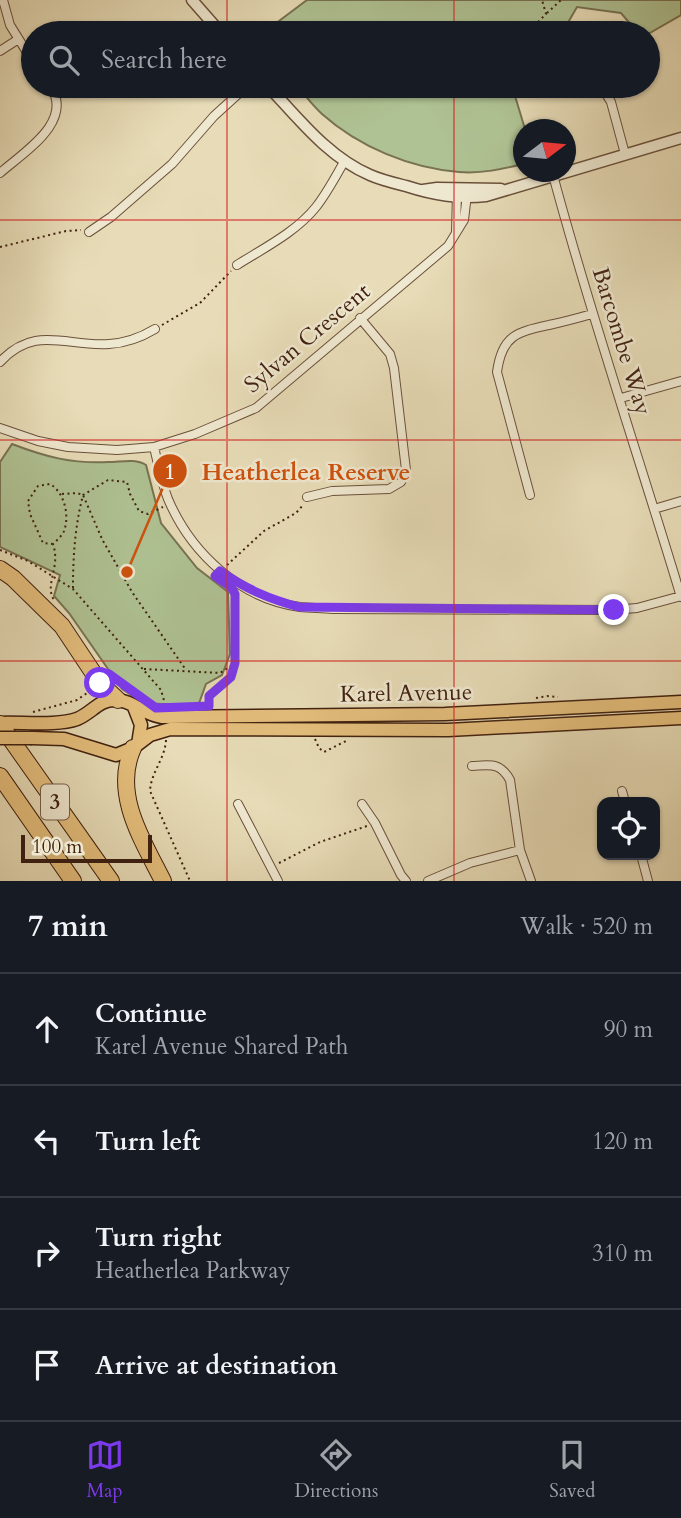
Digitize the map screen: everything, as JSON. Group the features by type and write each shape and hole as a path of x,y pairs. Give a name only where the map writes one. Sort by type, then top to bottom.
{"highway":[{"path":"0,569 13,578 62,626 118,700"},
{"name":"3","path":"0,723 111,881"},
{"path":"136,746 128,760 128,804 163,881"},
{"name":"3","path":"0,776 73,881"}],"main road":[{"name":"Karel Avenue","path":"118,700 136,701 153,716 162,717 423,715 537,704 681,702"},
{"path":"0,723 21,718 70,720 86,714 105,701 118,700"},
{"path":"136,701 141,725 136,746"},
{"path":"537,704 541,720 584,718 600,724"},
{"name":"Karel Avenue","path":"0,738 64,738 116,755 136,746 150,735 170,729 403,731 600,724 681,718"}],"street":[{"path":"4,0 7,18 21,46"},
{"path":"192,0 210,21"},
{"path":"0,51 17,40"},
{"path":"0,173 39,140 56,118 57,98"},
{"path":"89,232 111,217 172,164 214,116 234,98"},
{"path":"279,98 312,134 345,160 371,175 420,191 437,188 462,194 485,188 503,190 532,182"},
{"path":"608,98 625,154"},
{"path":"576,169 681,138"},
{"path":"237,265 289,232 309,215 325,195 345,160"},
{"name":"Barcombe Way","path":"555,182 592,314 621,398 681,597"},
{"name":"Sylvan Crescent","path":"0,428 38,442 117,450 154,447 257,408 448,246 464,220 462,194"},
{"path":"530,495 497,372 499,355 508,341 526,329 592,314"},
{"path":"307,497 332,491 389,489 401,482 405,470 394,368 390,354 360,318"},
{"path":"0,362 16,348 30,341 60,339 107,344 139,339 155,329"},
{"path":"621,398 681,381"},
{"path":"154,447 178,521 194,544 220,571 242,587 269,599 299,607 321,608 614,610 637,608 681,597"},
{"path":"654,509 681,501"},
{"path":"472,766 494,765 504,770 510,780 520,850 531,881"},
{"path":"622,791 624,797"},
{"path":"238,804 278,881"},
{"path":"362,804 375,823 401,875 407,881"},
{"path":"428,881 470,863 520,850"},
{"path":"642,860 648,881"}],"path":[{"path":"542,0 546,14"},
{"path":"539,21 561,0"},
{"path":"0,247 66,231 89,232"},
{"path":"155,329 200,303 237,265"},
{"path":"73,589 74,542 83,495 108,480 127,482 139,511 148,514 171,504"},
{"path":"53,544 43,543 30,514 28,501 38,486 50,484 62,494 83,495 102,538 132,592 186,670"},
{"path":"53,544 63,532 65,524 62,494"},
{"path":"220,571 264,531 296,513 307,497"},
{"path":"53,544 56,555 54,576"},
{"path":"0,551 28,561 73,589 161,690 165,704"},
{"path":"209,706 209,696 231,677 235,663 235,594 231,587"},
{"path":"143,669 220,673 235,663"},
{"path":"21,718 77,699 104,679 136,701"},
{"path":"537,704 547,696 558,697"},
{"path":"156,708 169,707"},
{"path":"166,736 165,750 150,780 150,791 190,881"},
{"path":"283,861 320,842 375,823"}],"green space":[{"path":"307,0 681,0 681,15 660,27 660,21 628,21 621,13 577,7 569,21 279,21"},
{"path":"308,98 516,98 522,119 513,119 513,166 492,171 467,172 441,170 404,161 369,146 336,126"},
{"path":"12,444 71,461 133,461 146,465 161,523 197,568 228,592 230,654 222,675 206,684 198,706 144,703 122,689 54,596 60,575 0,547 0,462"}],"place":[{"name":"Heatherlea Reserve","path":"127,572"}],"route":[{"path":"100,683 109,674 156,708 209,706 209,696 231,677 236,651 235,594 231,587 215,576 220,571 242,587 269,599 299,607 614,610"}]}
